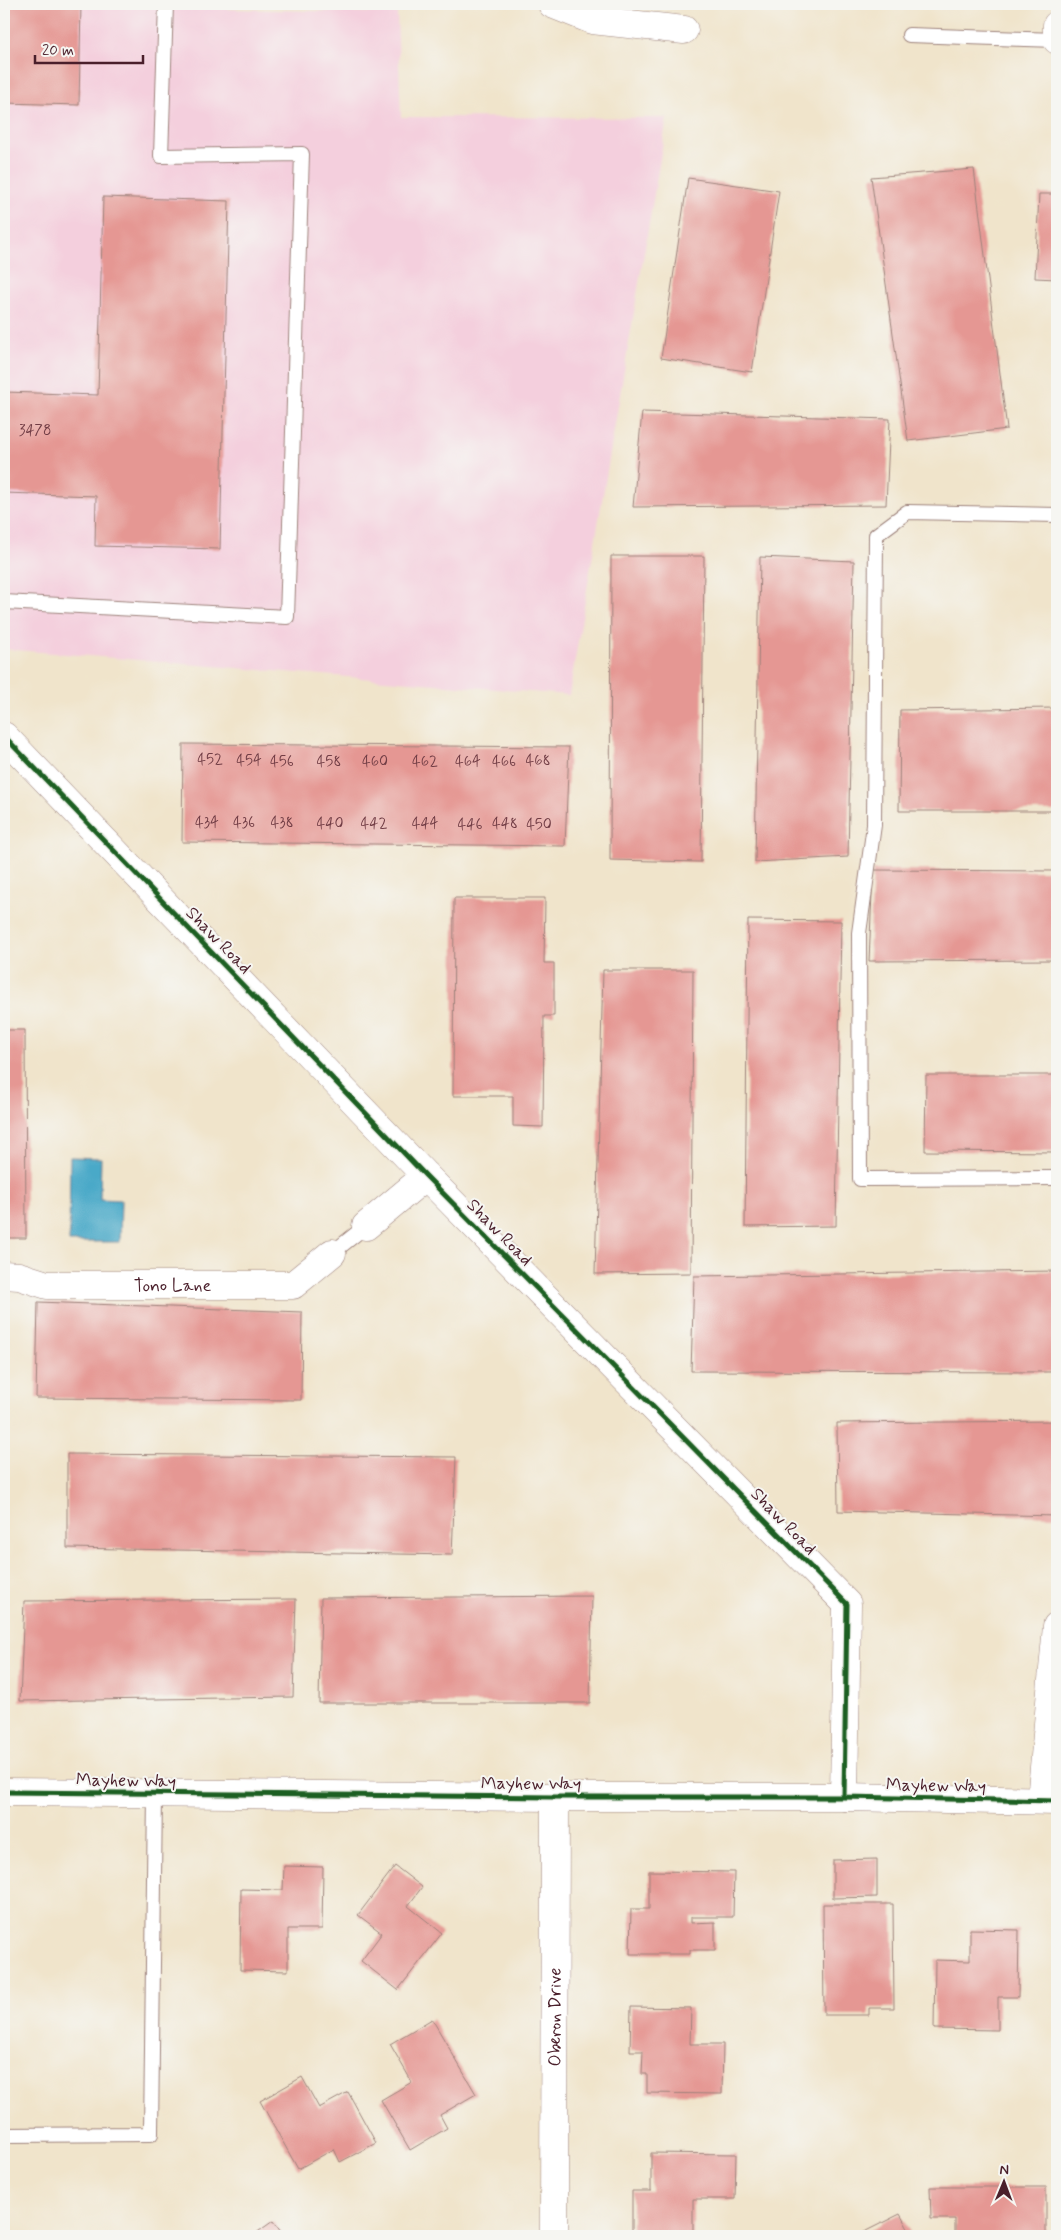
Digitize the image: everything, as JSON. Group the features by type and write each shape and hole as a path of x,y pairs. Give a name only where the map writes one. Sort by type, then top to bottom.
{"street":[{"path":"552,4 592,20 684,30"},
{"path":"1057,24 1057,40"},
{"name":"Shaw Road","path":"4,736 426,1176 847,1604 844,1797"},
{"path":"366,1226 426,1176"},
{"name":"Tono Lane","path":"4,1275 19,1276 47,1285 293,1285 332,1253"},
{"path":"1049,1801 1057,1626"},
{"name":"Mayhew Way","path":"4,1792 555,1797 844,1797 1049,1801"},
{"name":"Oberon Drive","path":"554,2236 555,1797"}],"lane":[{"path":"4,602 287,617 302,154 161,156 166,4"},
{"path":"909,35 1057,40"},
{"path":"1057,515 907,512 876,535 874,825 859,933 860,1179 1057,1178"},
{"path":"332,1253 366,1226"},
{"path":"4,2135 151,2134 155,1794"}],"shaded area":[{"path":"4,4 227,4 227,9 397,13 401,117 667,118 569,695 4,649"}],"water":[{"path":"70,1157 101,1158 100,1199 121,1200 120,1242 69,1242"}],"building":[{"path":"4,4 81,4 79,105 4,103"},
{"path":"974,169 1007,429 908,441 871,177"},
{"path":"688,178 779,191 752,372 661,358"},
{"path":"1039,194 1057,194 1057,279 1035,278"},
{"path":"103,197 229,201 220,549 95,546 96,496 4,493 4,392 98,395"},
{"path":"642,412 890,419 886,505 633,507"},
{"path":"611,556 704,556 701,862 610,860"},
{"path":"760,557 854,561 848,857 755,862"},
{"path":"1057,708 1057,811 899,811 900,710"},
{"path":"183,744 569,747 565,846 182,842"},
{"path":"873,870 1057,871 1057,960 869,961"},
{"path":"454,898 545,898 544,963 554,963 554,1016 544,1016 543,1127 513,1126 513,1096 453,1096"},
{"path":"748,920 841,921 836,1226 745,1227"},
{"path":"603,970 693,970 691,1273 595,1274"},
{"path":"4,1030 25,1030 26,1238 4,1238"},
{"path":"926,1075 1057,1075 1057,1152 925,1151"},
{"path":"1057,1271 1057,1372 691,1371 694,1276"},
{"path":"38,1302 302,1312 301,1400 36,1398"},
{"path":"1057,1421 1057,1516 838,1511 837,1423"},
{"path":"67,1454 456,1457 452,1555 67,1548"},
{"path":"592,1596 590,1703 319,1703 321,1598"},
{"path":"296,1599 293,1697 20,1701 24,1601"},
{"path":"877,1859 877,1897 833,1898 833,1860"},
{"path":"284,1866 323,1867 322,1929 288,1929 288,1971 240,1970 241,1889 283,1890"},
{"path":"395,1866 422,1887 408,1906 442,1933 398,1990 361,1961 382,1933 358,1915"},
{"path":"649,1871 734,1872 733,1917 691,1917 691,1923 715,1922 715,1950 690,1950 690,1954 630,1954 631,1909 649,1909"},
{"path":"823,1904 893,1904 894,2008 869,2008 869,2015 824,2015"},
{"path":"970,1929 1019,1930 1018,1997 998,1997 998,2030 934,2029 935,1960 970,1961"},
{"path":"631,2007 691,2008 690,2044 723,2044 722,2094 647,2093 647,2074 642,2074 643,2051 630,2051"},
{"path":"432,2019 476,2094 440,2115 447,2128 410,2150 381,2100 412,2082 390,2044"},
{"path":"302,2077 319,2108 348,2092 376,2143 340,2162 334,2149 298,2169 260,2101"},
{"path":"651,2153 736,2154 735,2199 693,2199 693,2236 632,2236 632,2191 651,2191"},
{"path":"930,2187 1046,2187 1046,2235 955,2236 955,2219 931,2219"},
{"path":"900,2214 912,2236 856,2236"},
{"path":"273,2221 284,2236 252,2236"}],"cycle path":[{"path":"4,736 426,1176 847,1604 844,1797"},
{"path":"4,1792 555,1797 844,1797 1057,1801"}]}
